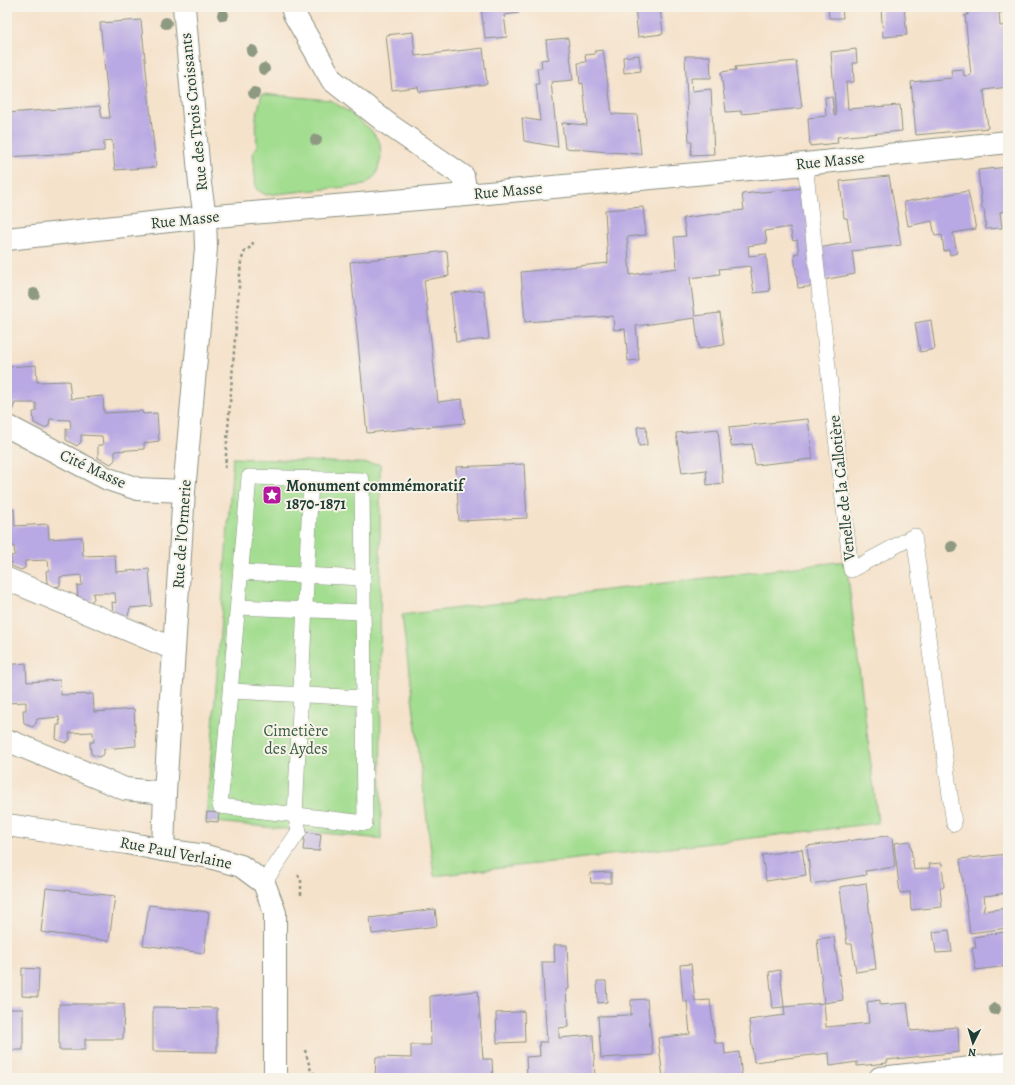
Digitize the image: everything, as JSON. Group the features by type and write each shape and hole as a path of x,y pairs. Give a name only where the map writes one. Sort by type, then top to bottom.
{"street":[{"name":"Rue des Trois Croissants","path":"184,7 200,184 205,217"},
{"path":"292,7 294,14 332,80 388,124 463,176 466,195"},
{"name":"Rue Masse","path":"7,239 205,217 805,164 1008,142"},
{"name":"Rue de l'Ormerie","path":"164,850 165,794 184,491 206,248 205,217"},
{"name":"Cité Masse","path":"7,426 108,479 138,489 184,491"},
{"path":"7,579 174,649"},
{"path":"7,742 14,743 125,789 165,794"},
{"name":"Rue Paul Verlaine","path":"7,825 206,856 241,866 264,883"},
{"path":"264,883 276,913 276,1078"},
{"path":"880,1078 1008,1064"}],"lane":[{"name":"Venelle de la Callotière","path":"805,164 851,570 914,536 954,824"},
{"path":"249,477 362,480 365,823 220,806 241,572 249,477"},
{"path":"264,883 299,831 295,815 311,478"},
{"path":"241,572 363,578"},
{"path":"238,607 363,612"},
{"path":"230,691 364,698"}],"green space":[{"path":"262,94 330,100 349,112 371,130 380,143 381,158 376,175 365,185 266,195 256,189 253,152 257,147 256,117"},
{"name":"Cimetière des Aydes","path":"233,458 380,464 381,839 206,821"},
{"path":"846,561 878,823 434,876 402,615"}],"building":[{"path":"481,7 518,7 519,13 504,15 507,37 485,39"},
{"path":"635,7 660,7 663,34 638,37"},
{"path":"828,7 842,7 843,18 829,18"},
{"path":"881,7 904,7 907,35 883,37"},
{"path":"967,7 1003,7 1004,12 999,13 1000,26 1008,25 1008,87 984,90 988,128 916,135 911,82 952,78 951,70 963,69 964,76 971,75 965,15 968,15"},
{"path":"141,20 156,167 115,170 112,140 104,141 104,151 7,157 7,113 100,106 102,118 110,118 100,23"},
{"path":"413,32 415,56 483,48 487,84 419,92 418,87 392,90 386,35"},
{"path":"568,38 573,80 551,82 558,147 524,141 522,118 540,121 536,84 539,84 537,68 542,68 541,60 548,59 546,40"},
{"path":"856,49 857,63 853,63 854,82 846,82 848,109 900,105 902,131 837,137 838,143 810,146 808,118 826,116 825,97 832,97 834,115 836,116 831,52"},
{"path":"603,50 612,114 637,115 641,154 565,148 562,123 587,125 583,83 580,84 578,63 586,62 585,55 595,54 595,51"},
{"path":"639,55 641,71 624,73 623,57"},
{"path":"685,56 710,56 711,78 691,78 692,91 711,89 714,154 691,155 692,142 689,142"},
{"path":"796,61 802,108 741,114 741,111 726,112 721,72 736,70 735,67"},
{"path":"1008,167 1008,211 1000,212 1002,228 986,229 984,209 982,209 978,170"},
{"path":"889,176 901,245 852,251 855,274 823,280 819,248 851,242 847,218 844,218 840,181"},
{"path":"804,188 816,286 798,288 794,254 799,253 797,240 793,241 790,227 765,231 767,243 748,246 749,256 766,254 770,291 754,293 750,266 719,269 720,274 690,278 695,316 720,313 724,345 699,349 695,318 636,326 639,360 628,361 625,329 614,330 613,316 525,322 521,272 608,263 605,210 643,207 646,235 627,237 630,275 677,268 674,237 686,236 683,218 744,210 742,194"},
{"path":"968,191 976,229 953,233 957,253 950,255 949,250 944,251 942,235 935,236 932,221 908,226 904,202"},
{"path":"447,251 449,276 424,280 438,402 462,399 465,423 367,433 350,262"},
{"path":"484,290 489,339 456,342 451,293"},
{"path":"931,320 935,349 920,352 915,323"},
{"path":"36,365 37,382 69,381 71,399 103,396 104,413 142,411 143,414 157,413 159,441 144,443 144,449 115,451 115,460 111,464 98,458 98,445 103,445 102,436 81,435 81,442 77,446 66,440 66,429 71,429 70,420 50,419 49,426 44,428 34,423 33,412 36,412 36,403 15,403 12,411 7,409 7,367"},
{"path":"808,419 813,459 755,465 752,444 731,446 729,427"},
{"path":"646,426 647,445 639,446 637,427"},
{"path":"718,429 723,483 707,485 706,470 682,473 676,433"},
{"path":"524,464 527,518 459,521 456,467"},
{"path":"14,509 15,526 48,524 49,539 82,537 83,556 115,555 116,572 149,569 152,606 130,608 128,616 126,617 113,616 112,602 116,603 115,593 93,593 94,599 85,603 78,599 77,586 82,585 81,575 60,577 60,586 53,587 47,583 46,571 49,570 48,560 25,561 25,568 21,570 11,566 11,556 15,555 14,546 7,547 7,510"},
{"path":"26,663 27,682 60,680 61,695 93,694 94,712 134,709 136,746 104,749 104,754 99,757 91,754 90,742 94,742 93,732 69,733 70,740 65,743 56,739 57,725 60,725 59,717 37,719 33,727 24,724 23,710 26,710 26,702 7,703 7,665"},
{"path":"207,812 219,813 218,822 206,821"},
{"path":"305,832 321,834 319,851 303,850"},
{"path":"886,836 892,838 895,867 865,871 866,875 811,884 807,846"},
{"path":"910,841 914,870 930,868 929,864 942,863 944,887 940,888 942,907 911,910 910,892 900,893 894,843"},
{"path":"802,849 806,875 766,881 762,855"},
{"path":"1008,854 1008,893 984,896 985,904 983,911 1008,908 1008,928 970,933 960,859"},
{"path":"611,872 611,883 591,883 590,873"},
{"path":"866,883 876,969 856,972 852,944 847,944 840,887"},
{"path":"46,888 115,896 109,941 41,932"},
{"path":"149,905 209,912 204,953 143,945"},
{"path":"435,909 437,926 372,934 370,918"},
{"path":"949,930 952,952 936,953 933,932"},
{"path":"1004,932 1006,944 1008,944 1008,966 976,970 972,948 976,948 974,937"},
{"path":"834,937 843,1000 824,1003 817,939"},
{"path":"554,945 567,945 569,989 566,989 568,1027 559,1028 559,1038 593,1035 595,1078 527,1078 526,1057 540,1056 539,1042 547,1042 542,962 555,962"},
{"path":"691,964 695,1001 710,1000 715,1043 724,1043 725,1054 739,1052 742,1078 663,1078 658,1038 690,1034 687,1001 683,1001 680,965"},
{"path":"22,968 39,969 38,997 22,996"},
{"path":"780,970 784,1007 773,1008 769,972"},
{"path":"597,981 606,981 607,1002 598,1003"},
{"path":"478,991 483,1059 492,1059 493,1078 375,1078 376,1057 411,1058 411,1045 431,1045 430,996"},
{"path":"647,999 653,1055 601,1058 598,1016 631,1015 631,1000"},
{"path":"880,1000 880,1005 907,1003 911,1031 958,1027 959,1052 887,1060 887,1063 857,1066 857,1062 830,1066 829,1053 754,1062 749,1020 785,1015 784,1007 824,1003 826,1027 869,1023 867,1002"},
{"path":"59,1004 124,1004 123,1039 85,1039 85,1050 59,1050"},
{"path":"153,1007 217,1008 217,1052 153,1051"},
{"path":"7,1009 23,1009 23,1050 7,1050"},
{"path":"524,1011 525,1042 497,1043 496,1013"}],"place":[{"name":"Monument commémoratif 1870-1871","path":"272,495"}]}
